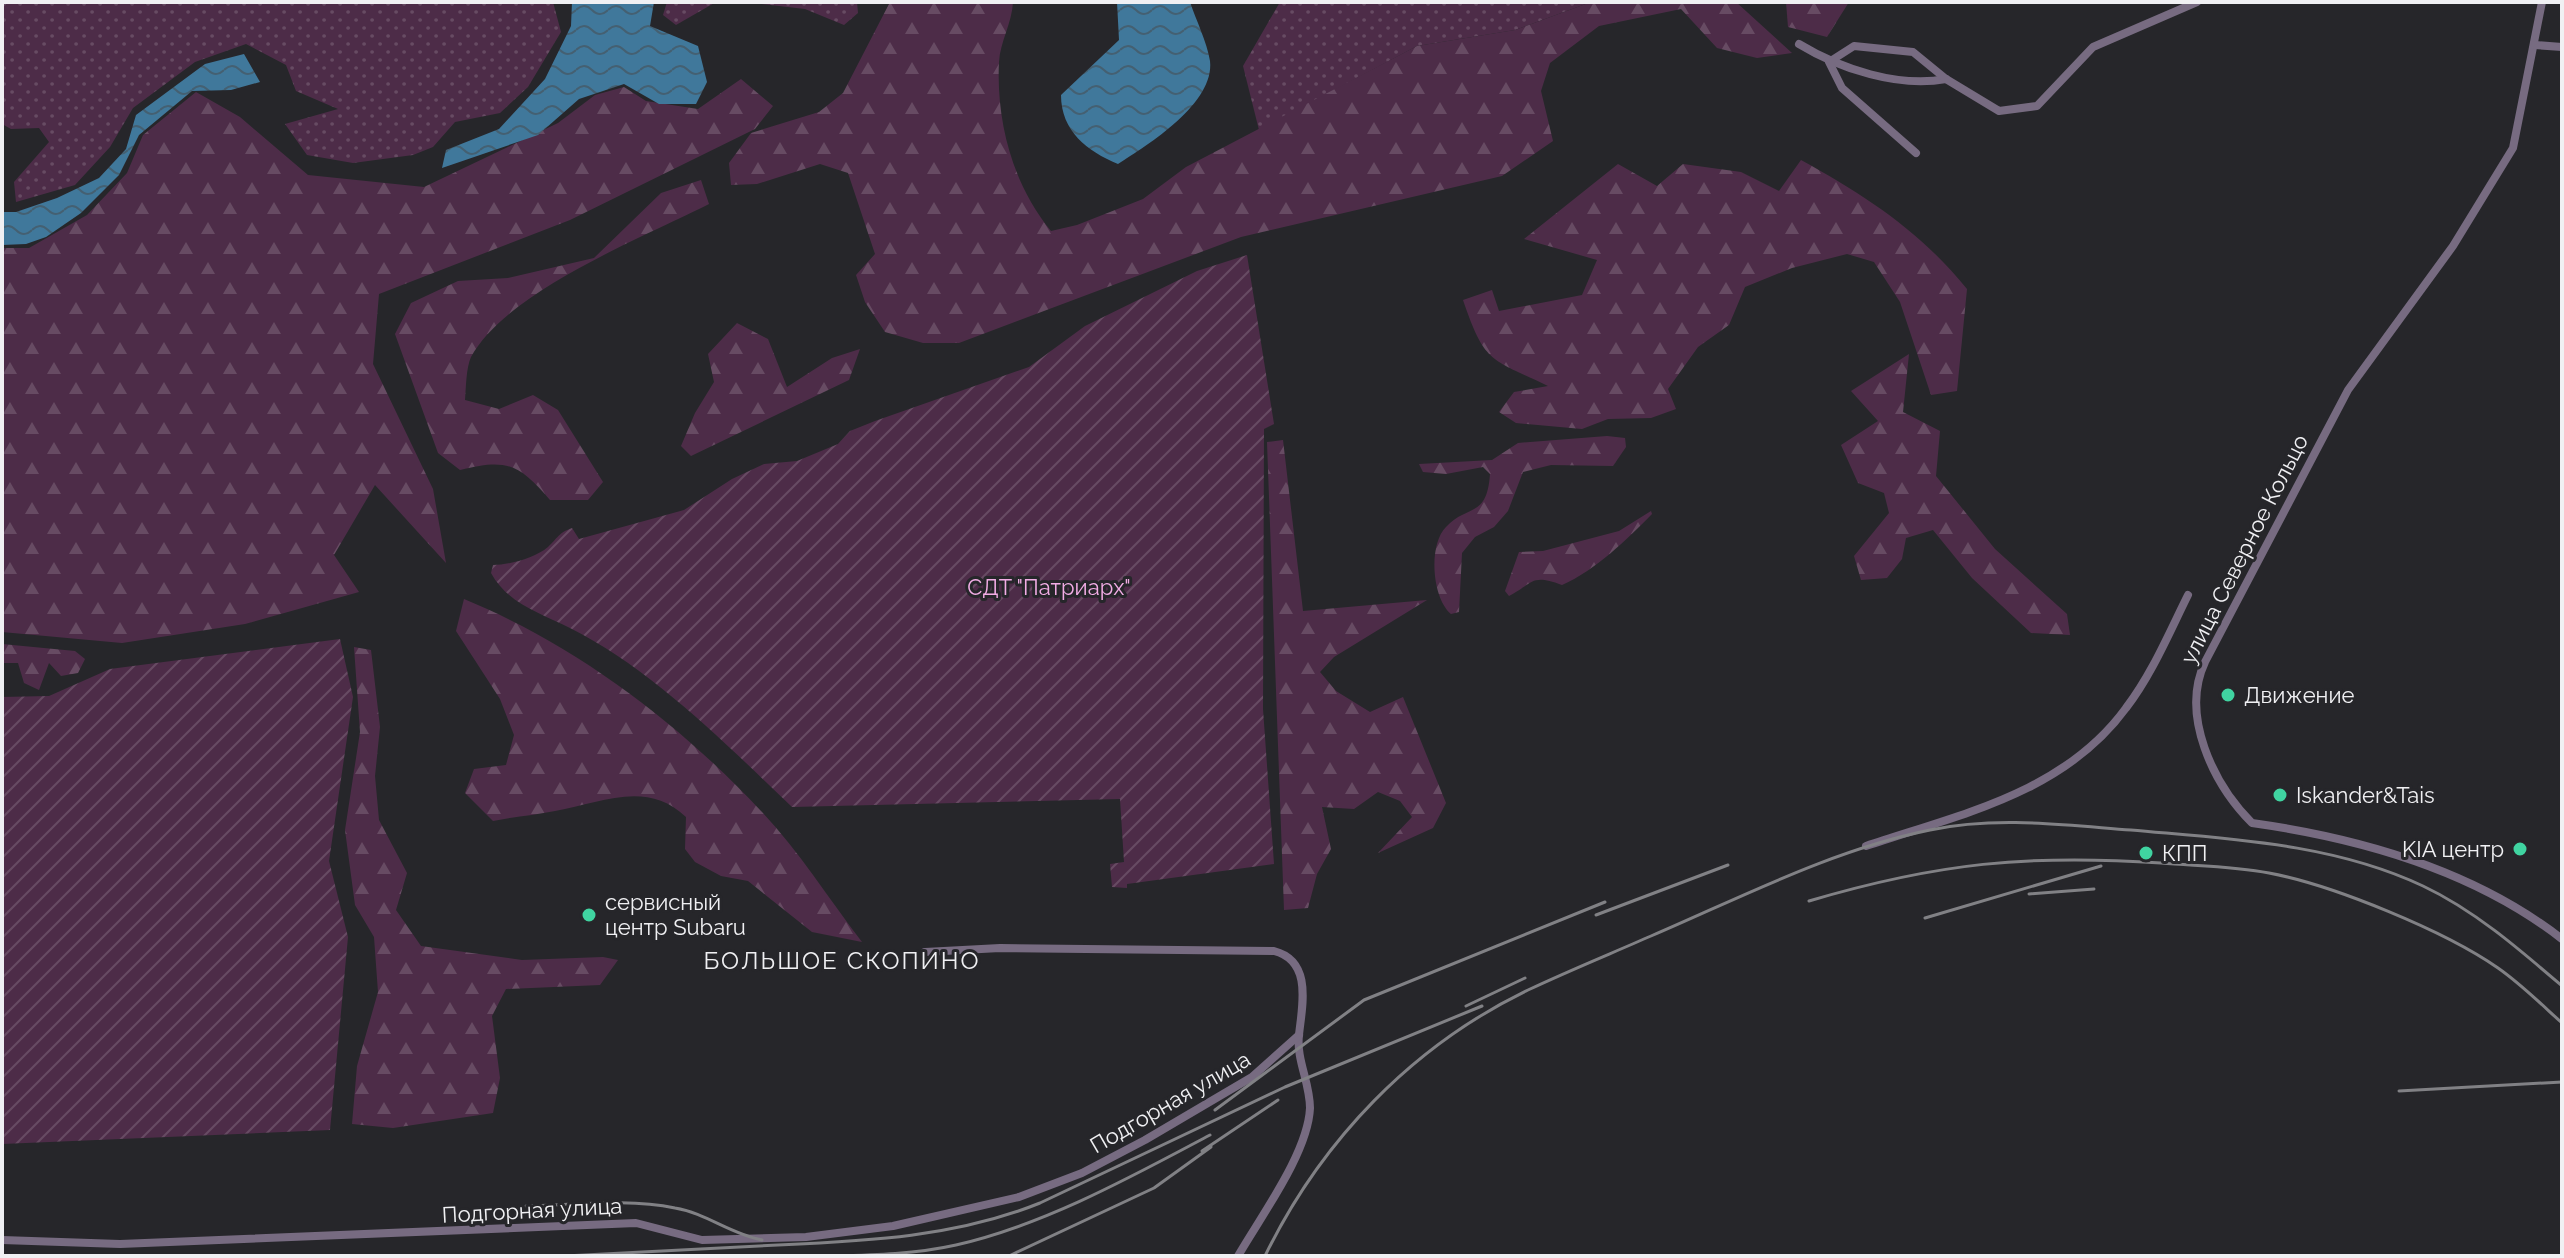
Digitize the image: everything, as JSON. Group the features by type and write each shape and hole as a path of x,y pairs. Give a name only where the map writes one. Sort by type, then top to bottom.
{"street":[{"path":"1829,62 1854,46 1913,52 1946,79 1999,111 2037,106 2093,47 2197,2"},
{"name":"улица Северное Кольцо","path":"2542,2 2520,128 2502,170 2405,315 2348,390 2205,662 2196,686 2194,708 2200,736 2232,799 2252,823 2340,837 2415,863 2509,904 2562,939"},
{"path":"1799,44 1829,62 1921,84 1946,79"},
{"path":"2535,45 2562,47"},
{"path":"1829,62 1842,88 1916,153"},
{"path":"1866,846 2022,792 2080,758 2105,735 2137,694 2188,595"},
{"path":"925,952 1000,948 1274,951 1291,959 1300,976 1304,1012 1299,1035 1310,1110 1298,1151 1238,1256"},
{"name":"Подгорная улица","path":"2,1240 120,1244 636,1223 702,1240 806,1237 893,1226 1019,1197 1093,1168 1252,1077 1299,1035"}],"green space":[{"path":"2,2 553,2 561,32 528,87 500,113 455,122 433,147 413,155 353,163 307,155 285,124 338,109 296,91 286,65 246,44 195,62 133,108 110,147 75,185 16,202 14,182 49,142 39,128 11,129 2,124"},
{"path":"667,2 716,2 676,25 663,15"},
{"path":"745,2 857,2 858,13 844,25 805,9"},
{"path":"890,2 1013,2 999,62 1004,130 1026,194 1051,231 1077,225 1143,199 1186,167 1417,46 1515,30 1591,2 1736,2 1792,53 1757,58 1717,48 1681,9 1599,26 1550,63 1541,91 1553,141 1502,176 1241,237 959,343 923,343 885,332 865,302 856,275 875,254 848,173 820,164 757,184 731,185 729,163 751,133 819,112 843,93"},
{"path":"1280,2 1591,2 1515,30 1417,46 1259,130 1243,66"},
{"path":"1786,2 1849,2 1827,37 1788,27"},
{"path":"741,79 773,106 755,129 570,220 379,294 373,364 433,489 446,563 375,485 334,555 359,592 245,624 122,643 2,632 2,248 29,248 87,215 127,173 143,135 196,92 240,117 308,175 424,187 558,123 595,95 624,87 646,101 698,109"},
{"path":"1801,160 1891,216 1930,249 1967,289 1957,391 1931,395 1900,302 1874,262 1847,254 1792,268 1745,287 1729,325 1698,347 1668,389 1676,409 1651,418 1608,419 1582,429 1516,423 1499,412 1514,392 1548,386 1501,363 1484,348 1463,300 1492,290 1499,311 1582,295 1597,260 1524,239 1618,164 1657,186 1683,164 1741,172 1779,191"},
{"path":"701,180 709,204 578,268 544,289 489,333 469,362 465,400 499,409 533,395 558,410 603,482 588,500 550,500 529,478 511,467 490,465 460,470 438,453 395,334 411,303 458,281 508,278 594,258 661,193"},
{"name":"СДТ \"Патриарх\"","path":"1247,255 1274,424 1264,429 1263,709 1274,864 1127,884 1127,888 1112,887 1110,864 1124,862 1120,799 792,807 659,686 600,645 516,600 506,593 491,573 493,565 536,554 572,528 579,539 684,510 732,479 764,464 797,461 838,444 850,431 1029,367 1085,326 1197,271"},
{"path":"737,323 768,339 787,387 832,358 860,349 849,380 691,456 681,446 695,413 714,382 708,354"},
{"path":"1909,354 1903,412 1940,431 1936,476 1995,549 2067,614 2070,635 2031,633 1972,578 1933,530 1906,538 1902,559 1887,578 1861,580 1854,556 1889,513 1884,493 1858,483 1841,445 1878,421 1851,391"},
{"path":"1607,436 1625,438 1626,447 1613,466 1551,465 1523,472 1508,511 1494,527 1475,537 1462,553 1459,612 1451,614 1436,584 1435,558 1440,535 1454,520 1475,509 1485,498 1490,474 1483,467 1446,474 1423,472 1419,464 1492,460 1518,443"},
{"path":"1283,440 1303,611 1427,600 1334,657 1320,672 1336,691 1370,712 1403,697 1446,803 1433,828 1378,853 1412,817 1400,801 1378,792 1354,809 1322,807 1331,849 1317,874 1308,908 1284,910 1267,442"},
{"path":"1651,511 1652,514 1621,544 1575,579 1562,585 1537,580 1509,596 1505,591 1519,552 1543,551 1619,531"},
{"path":"464,599 506,618 586,663 661,717 696,747 775,826 862,942 812,932 748,881 721,876 695,862 685,849 686,817 655,799 639,796 606,799 493,821 465,793 474,769 506,765 514,735 500,699 456,631"},
{"path":"340,639 353,697 329,861 348,937 330,1130 2,1144 2,697 49,696 110,669"},
{"path":"2,644 75,651 85,659 78,673 61,676 49,663 39,690 24,683 18,663 2,663"},
{"path":"354,647 371,650 380,727 375,776 379,820 407,873 396,910 421,946 522,960 603,957 618,960 600,985 506,989 492,1016 500,1078 493,1113 393,1128 352,1124 357,1066 378,992 374,937 355,905 345,830 360,732"}],"water":[{"path":"572,2 654,2 650,26 698,46 707,82 696,104 659,104 624,84 579,99 538,135 442,168 446,150 499,129 545,79 571,26"},
{"path":"1117,2 1190,2 1210,61 1209,77 1191,107 1162,134 1118,164 1096,153 1078,138 1066,119 1061,95 1119,40"},
{"path":"244,54 260,82 231,90 192,91 139,135 119,175 81,213 46,237 26,244 2,245 2,212 16,212 57,198 99,178 126,149 136,115 205,64"}],"railway":[{"path":"1265,1256 1313,1174 1342,1136 1409,1068 1486,1013 1543,983 1788,876 1858,850 1930,830 1980,823 2081,826 2242,840 2353,860 2442,896 2513,944 2562,986"},
{"path":"1809,901 1942,870 2025,861 2113,860 2256,871 2295,879 2356,899 2449,939 2506,974 2562,1023"},
{"path":"1596,915 1728,865"},
{"path":"1925,918 2101,866"},
{"path":"2029,894 2094,889"},
{"path":"1215,1110 1364,1000 1605,902"},
{"path":"1466,1006 1525,978"},
{"path":"565,1256 878,1239 976,1223 1040,1203 1285,1087 1482,1006"},
{"path":"2399,1091 2562,1082"},
{"path":"1202,1151 1278,1100"},
{"path":"834,1256 926,1250 989,1236 1086,1198 1210,1135"},
{"path":"1009,1256 1154,1188 1211,1147"},
{"path":"526,1206 657,1205 686,1211 762,1240"}],"place":[{"name":"Движение","path":"2228,695"},
{"name":"Iskander&Tais","path":"2280,795"},
{"name":"KIA центр","path":"2520,849"},
{"name":"КПП","path":"2146,853"},
{"name":"сервисный центр Subaru","path":"589,915"}],"district":[{"name":"БОЛЬШОЕ СКОПИНО","path":"842,961"}]}
